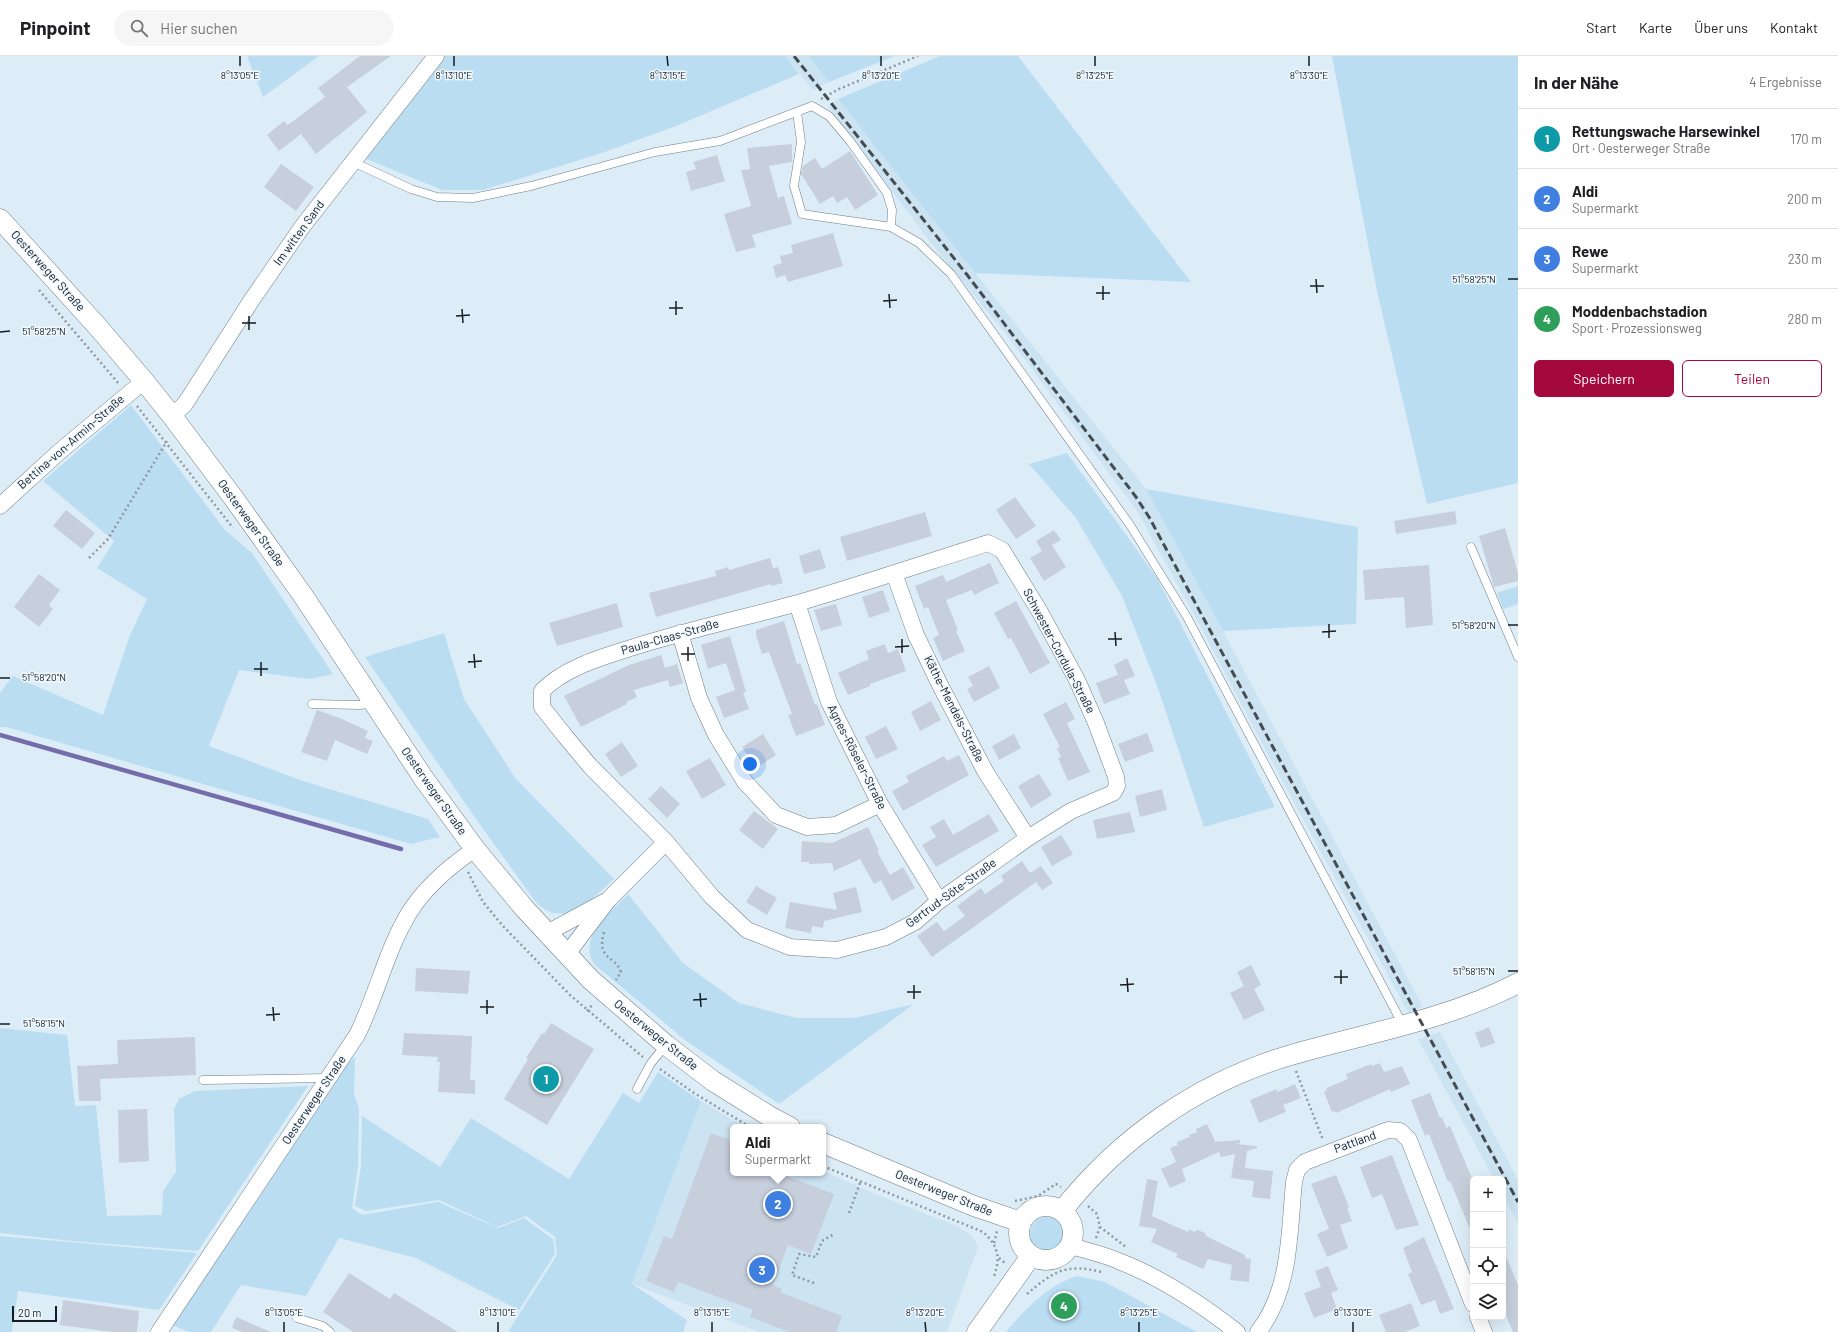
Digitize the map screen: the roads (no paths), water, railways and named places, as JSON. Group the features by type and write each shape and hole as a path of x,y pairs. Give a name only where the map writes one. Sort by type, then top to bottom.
{"street":[{"name":"Im witten Sand","path":"172,416 185,404 251,301 302,227 436,56"},
{"name":"Oesterweger Straße","path":"0,218 144,381 172,416 304,597 424,779 475,849 547,933 604,992 666,1045 713,1081 784,1124"},
{"name":"Bettina-von-Armin-Straße","path":"0,506 59,452 144,381"},
{"name":"Paula-Claas-Straße","path":"666,842 590,766 542,707 542,691 550,683 572,670 605,656 680,633 797,603 988,543 995,545"},
{"name":"Schwester-Cordula-Straße","path":"995,545 1002,550 1021,581 1077,680 1096,723 1116,777 1117,786"},
{"name":"Käthe-Mendels-Straße","path":"894,573 916,635 939,683 985,771 1028,838"},
{"name":"Agnes-Röseler-Straße","path":"797,603 829,702 880,804 939,901"},
{"path":"680,633 699,698 716,735 745,782 776,815 807,827 836,825 880,804"},
{"name":"Gertrud-Söte-Straße","path":"666,842 712,897 747,930 790,947 837,950 886,937 915,922 939,901 1028,838 1071,812 1113,793 1117,786"},
{"path":"567,954 610,899 666,842"},
{"name":"Oesterweger Straße","path":"159,1332 357,1035 393,947 409,913 434,882 475,849"},
{"path":"547,933 610,899"},
{"path":"1062,1211 1102,1165 1141,1132 1212,1086 1259,1066 1290,1055 1403,1025 1458,1008 1502,991 1518,983"},
{"name":"Pattland","path":"1258,1332 1269,1318 1284,1280 1294,1182 1297,1170 1305,1162 1388,1130 1400,1131 1409,1140 1470,1296"},
{"name":"Oesterweger Straße","path":"826,1144 967,1203 1021,1222"},
{"path":"1051,1206 1062,1211 1071,1220 1074,1233 1071,1246 1061,1257 1046,1261 1031,1256 1022,1247 1020,1241 1019,1235 1021,1222 1028,1213 1039,1207 1051,1206"},
{"path":"1071,1246 1120,1261 1162,1280 1209,1311 1237,1332"},
{"path":"977,1332 1031,1256"},
{"path":"1479,1320 1484,1332"}],"lane":[{"path":"353,162 411,189 437,197 473,198 531,186 655,152 720,141 812,106 833,121 850,141 887,193 892,210 891,227"},
{"path":"797,112 801,142 794,186 802,214 891,227 919,243 951,274 1130,525 1187,617 1403,1025"},
{"path":"1472,547 1518,657"},
{"path":"312,704 360,705 374,703"},
{"path":"637,1089 651,1063 666,1045"},
{"path":"203,1080 328,1078"},
{"path":"298,1318 323,1326 330,1332"}],"waterway":[{"path":"0,735 401,849"}],"railway":[{"path":"794,56 968,276 1136,497 1149,517 1518,1202"}],"place":[{"name":"Rettungswache Harsewinkel","path":"546,1079"},
{"name":"Aldi","path":"778,1204"},
{"name":"Rewe","path":"762,1270"},
{"name":"Moddenbachstadion","path":"1064,1306"}]}
